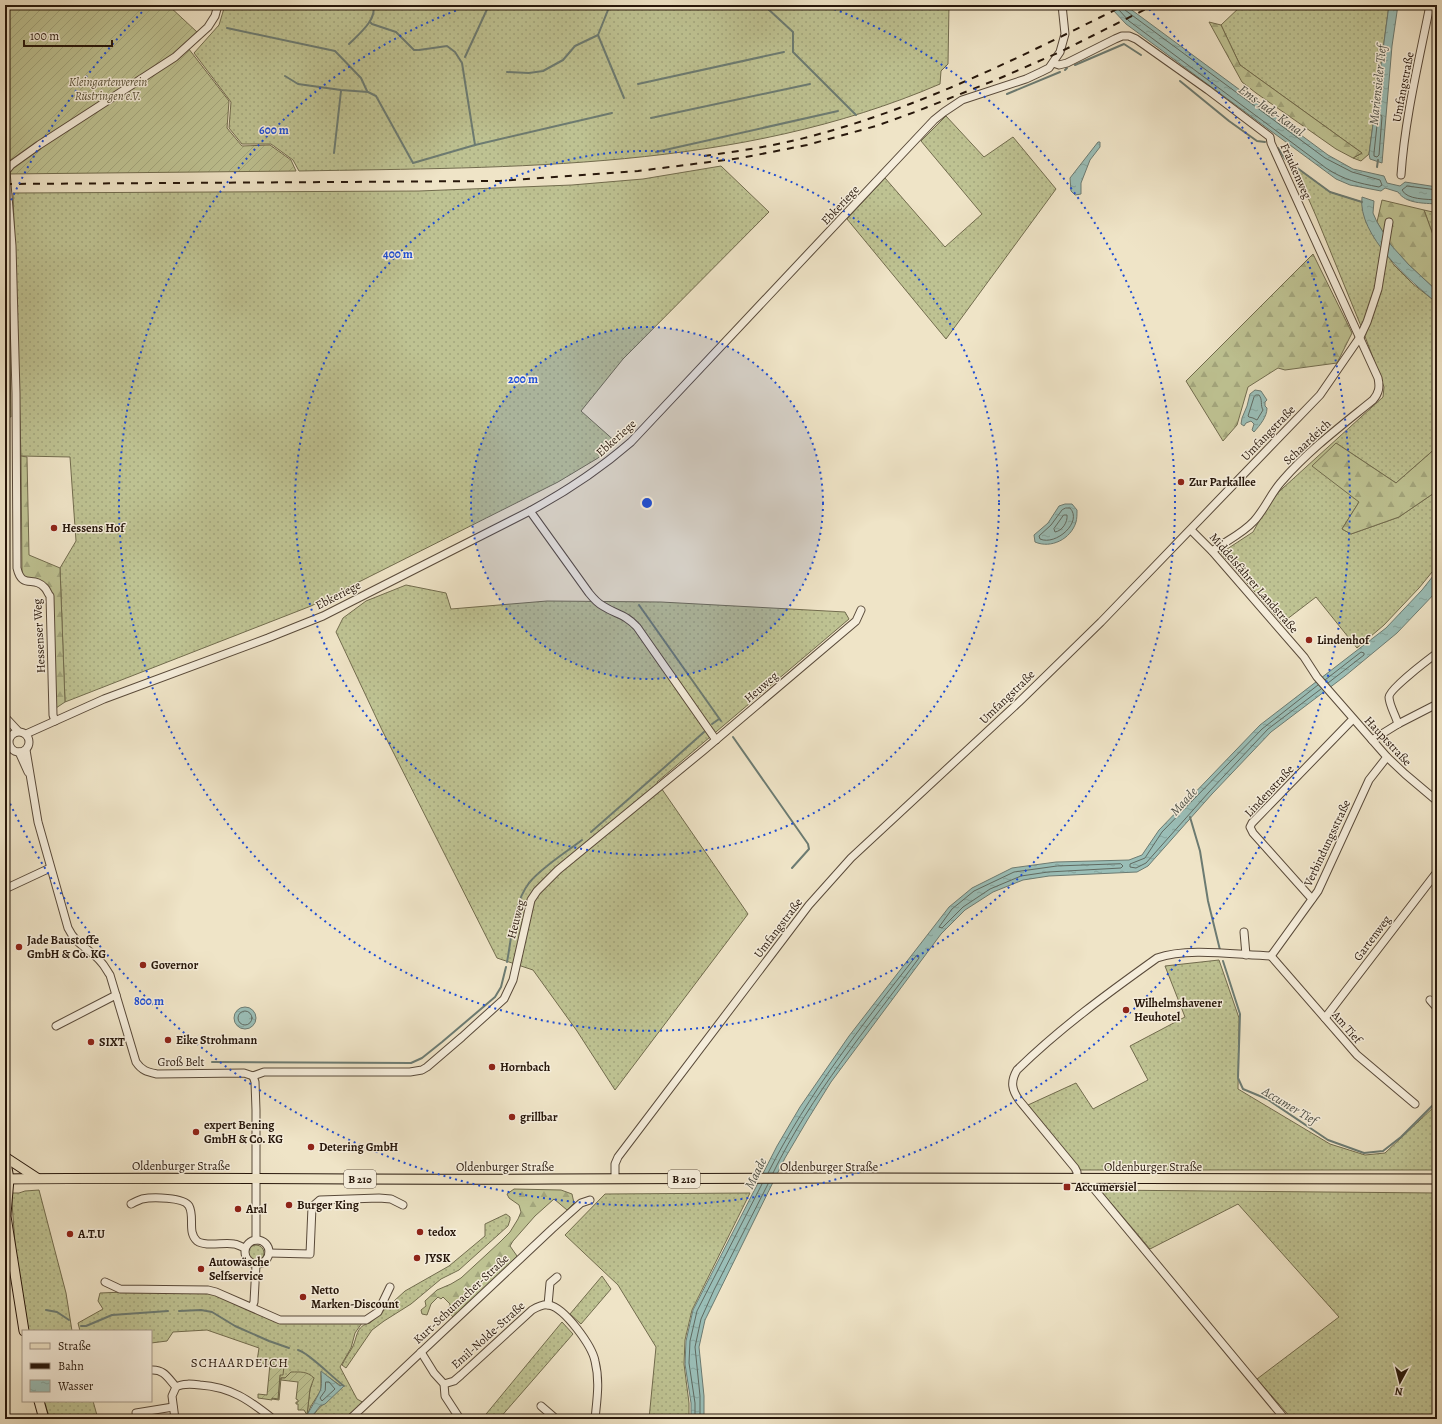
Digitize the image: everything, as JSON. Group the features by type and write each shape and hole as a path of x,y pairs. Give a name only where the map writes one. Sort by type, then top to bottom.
{"main road":[{"path":"5,1157 37,1178"},
{"path":"5,1157 7,1179 6,1212 24,1330"},
{"name":"Oldenburger Straße","path":"7,1179 1437,1179"},
{"path":"39,1402 44,1419"}],"street":[{"name":"Hessenser Weg","path":"55,721 53,715 50,596 44,587 36,582 23,580 19,576 17,568 16,385 12,246 6,171 11,165 44,142 175,57 208,27 215,16 218,5"},
{"name":"Ebkeriege","path":"28,737 55,721 104,699 323,616 530,511 586,478 631,442 934,120 962,100 1042,72 1049,68 1060,52 1065,34 1062,5"},
{"name":"Umfangstraße","path":"1401,175 1403,147 1408,115 1430,5"},
{"name":"Fräukenweg","path":"1053,63 1059,65 1067,63 1114,39 1122,36 1129,36 1196,81 1270,137 1274,150 1360,337"},
{"name":"Umfangstraße","path":"615,1179 615,1164 618,1157 809,905 851,858 1019,702 1101,622 1320,395 1360,337 1367,322 1378,289 1382,256 1389,222"},
{"name":"Schaardeich","path":"1212,551 1246,529 1256,519 1271,494 1282,480 1312,449 1373,400 1377,395 1379,385 1378,378 1360,337"},
{"path":"530,511 588,593 597,602 624,616 637,627 716,740"},
{"name":"Middelsfährer Landstraße","path":"1191,530 1212,551 1304,657 1317,677 1330,692"},
{"name":"Heuweg","path":"253,1076 264,1072 410,1072 422,1070 427,1067 504,999 513,980 532,900 537,890 558,870 716,740 856,621 861,610"},
{"path":"1398,724 1389,699 1390,692 1437,653"},
{"name":"Hauptstraße","path":"1330,692 1387,757 1437,801"},
{"path":"1372,740 1398,724 1437,704"},
{"path":"5,717 18,731 28,737 29,746 14,749 5,754"},
{"name":"Lindenstraße","path":"1312,899 1252,833 1250,827 1252,823 1353,719"},
{"path":"5,721 11,735 9,741 14,749"},
{"path":"11,735 18,731"},
{"name":"Groß Belt","path":"14,749 30,778 38,822 70,934 75,941 101,961 110,975 136,1062 141,1069 157,1074 244,1073 253,1076"},
{"name":"Verbindungsstraße","path":"1271,956 1318,891 1369,780 1387,757"},
{"path":"5,889 50,868"},
{"name":"Gartenweg","path":"1325,1018 1437,872"},
{"path":"1244,932 1246,955"},
{"path":"1077,1178 1075,1168 1014,1092 1012,1082 1014,1075 1018,1070 1043,1046 1098,1000 1156,958 1165,955 1186,953 1271,956"},
{"name":"Am Tief","path":"1271,956 1357,1055 1415,1104"},
{"path":"56,1026 116,995"},
{"path":"1430,1000 1437,1008"},
{"path":"253,1076 255,1082 256,1110 256,1240"},
{"path":"1093,1178 1093,1186 1095,1190 1284,1419"},
{"path":"269,1253 310,1254 312,1207 320,1200 379,1198 391,1200 402,1205"},
{"path":"131,1204 143,1199 177,1199 184,1201 189,1206 192,1214 191,1227 196,1240 200,1243 209,1244 235,1244 245,1248"},
{"name":"Kurt-Schumacher-Straße","path":"350,1419 581,1203 590,1200"},
{"path":"256,1240 264,1242 267,1245 269,1253 264,1263 256,1265 246,1259 245,1248 250,1242 256,1240"},
{"path":"252,1307 254,1302 256,1265"},
{"path":"557,1277 550,1283 548,1305 556,1308 588,1343 595,1359 599,1382 595,1419"},
{"path":"105,1282 120,1289 208,1290 216,1292 280,1320 366,1320 378,1312 390,1287"},
{"name":"Emil-Nolde-Straße","path":"444,1384 454,1381 532,1310 537,1307 548,1305"},
{"name":"Emil-Nolde-Straße","path":"421,1352 434,1373 444,1384 445,1396 460,1419"},
{"path":"152,1370 161,1371 176,1387"},
{"path":"175,1419 172,1396 176,1387 185,1384 193,1384 226,1389 250,1401 273,1419"},
{"path":"541,1406 556,1419"},
{"path":"136,1413 174,1407"}],"green space":[{"name":"Kleingartenverein Rüstringen e.V.","path":"5,5 168,5 197,32 185,44 229,101 227,128 242,146 270,145 291,160 296,171 5,174"},
{"path":"225,5 949,5 948,64 941,71 940,84 863,113 785,134 705,149 624,159 543,165 299,171 293,160 271,144 242,144 229,128 231,102 194,53 219,25"},
{"path":"1242,5 1389,5 1369,154 1361,161 1353,158 1362,153 1240,65 1221,25"},
{"path":"1209,22 1221,25 1240,65 1362,153 1353,158 1336,149 1242,82"},
{"path":"946,116 984,157 1013,137 1056,189 946,339 847,219 885,178 945,247 982,214 921,141"},
{"path":"1285,159 1330,192 1362,202 1366,222 1394,265 1413,284 1437,303 1437,447 1396,483 1336,443 1359,502 1342,529 1351,534 1399,517 1437,491 1437,566 1419,588 1384,625 1357,648 1316,597 1282,623 1221,553 1253,532 1272,498 1383,397 1384,387 1316,216 1302,184"},
{"path":"721,166 769,212 623,359 581,411 617,443 598,458 558,482 311,606 65,702 60,568 76,541 70,457 21,456 13,193 419,191 572,185 643,179"},
{"path":"1382,200 1424,210 1437,246 1437,291 1391,246 1377,222"},
{"path":"1424,210 1437,213 1437,246"},
{"path":"5,222 8,248 11,417 5,416"},
{"path":"1313,254 1352,333 1337,363 1285,370 1278,368 1248,387 1237,425 1223,441 1186,381"},
{"path":"1336,443 1396,483 1437,447 1437,491 1399,517 1351,534 1342,529 1359,502 1312,466"},
{"path":"21,456 27,457 29,555 60,568 65,702 56,708 53,594 47,586 38,581 25,578 22,573"},
{"path":"406,585 446,593 451,609 547,601 661,602 845,612 849,619 657,782 748,914 615,1090 577,1031 533,970 497,958 382,730 336,632 343,618 366,601"},
{"path":"1219,960 1239,1018 1238,1089 1330,1144 1365,1155 1385,1153 1437,1104 1437,1170 1080,1170 1028,1105 1076,1083 1093,1109 1148,1080 1130,1046 1185,1017 1165,966"},
{"path":"514,1189 561,1190 572,1194 574,1203 567,1210 554,1199 535,1216 510,1246 517,1256 453,1317 448,1312 450,1304 443,1297 441,1299 438,1297 431,1304 427,1315 422,1314 421,1310 426,1306 425,1301 437,1290 461,1278 510,1232 521,1212 519,1205 509,1198 507,1194"},
{"path":"39,1190 66,1293 72,1330 27,1330 16,1257 12,1203 12,1193"},
{"path":"1100,1190 1437,1193 1437,1419 1292,1419 1257,1379 1339,1317 1238,1204 1150,1249"},
{"path":"750,1193 692,1310 685,1340 684,1364 689,1403 689,1419 649,1419 656,1347 618,1285 565,1235 605,1194"},
{"path":"506,1214 510,1217 508,1226 459,1270 441,1279 411,1304 372,1330 346,1368 342,1365 354,1344 359,1329 365,1324 370,1323 405,1291 449,1266 485,1236 485,1224"},
{"path":"256,1245 262,1247 264,1253 262,1259 256,1261 250,1259 248,1253 250,1247"},
{"path":"602,1276 611,1289 581,1324 570,1314"},
{"path":"100,1293 212,1293 280,1322 362,1323 355,1333 351,1348 340,1367 357,1399 366,1404 350,1419 310,1419 341,1386 321,1372 321,1390 307,1415 312,1384 290,1375 285,1378 281,1378 279,1400 272,1399 278,1399 280,1375 284,1366 260,1363 257,1361 259,1348 207,1330 173,1332 167,1341 152,1343 152,1330 80,1330 78,1323 103,1309 98,1301"},
{"path":"562,1322 573,1334 499,1419 482,1419"},
{"path":"270,1364 284,1366 283,1375 280,1375 278,1399 272,1398 272,1400 258,1398 258,1394 267,1395"},
{"path":"291,1372 306,1373 314,1378 310,1389 307,1415 304,1410 298,1410 298,1404 296,1404 296,1402 298,1402 296,1399 298,1382 281,1380 281,1378 285,1378"},
{"path":"44,1402 93,1402 98,1419 50,1419"}],"water":[{"path":"1101,5 1125,5 1328,155 1353,169 1384,176 1387,183 1400,186 1405,182 1437,187 1437,204 1410,201 1401,196 1398,192 1385,188 1381,191 1350,185 1336,179 1126,24 1112,9 1107,9"},
{"path":"1389,5 1398,5 1392,46 1382,163 1370,159 1369,154"},
{"path":"1098,142 1100,142 1100,147 1090,160 1081,183 1081,194 1075,195 1071,191 1070,178"},
{"path":"1362,197 1374,201 1373,213 1391,245 1409,265 1437,291 1437,303 1401,270 1377,242 1368,227 1363,212"},
{"path":"1255,390 1261,391 1267,400 1265,402 1265,406 1267,411 1261,424 1254,432 1252,430 1254,424 1251,421 1246,423 1244,426 1241,424 1250,394"},
{"path":"1072,504 1077,510 1076,522 1070,533 1065,538 1054,543 1041,544 1035,542 1034,535 1048,523 1059,506"},
{"path":"1437,571 1437,591 1397,633 1345,676 1271,732 1212,794 1148,866 1137,872 1049,876 1023,880 993,892 965,910 941,934 831,1082 785,1158 705,1320 699,1347 704,1396 704,1419 691,1419 691,1403 685,1364 686,1341 693,1310 777,1146 800,1107 849,1036 949,907 972,888 1012,868 1056,862 1129,860 1142,855 1159,830 1260,725 1386,628 1422,590"},
{"path":"245,1007 253,1010 256,1018 253,1026 245,1029 237,1026 234,1018 237,1010"},
{"path":"321,1371 340,1386 344,1386 325,1404 320,1406 310,1419 304,1419 314,1404 320,1390"}],"waterway":[{"path":"349,44 370,21 373,16 373,5"},
{"path":"465,57 489,5"},
{"path":"610,5 598,35 624,98"},
{"path":"766,5 767,8 793,32 793,52 856,115"},
{"path":"370,22 396,32 414,50 447,46 455,52 462,63 475,145"},
{"path":"227,28 335,51 361,78 367,91"},
{"path":"507,72 529,73 543,71 563,60 575,46 598,35"},
{"path":"1075,65 1124,44 1141,55"},
{"path":"638,84 784,52"},
{"path":"1007,94 1060,72"},
{"path":"285,76 298,84 368,92 376,96 413,163 475,145 612,113"},
{"path":"1180,81 1229,121 1257,141 1265,142"},
{"path":"651,118 810,84"},
{"path":"334,153 341,91"},
{"path":"656,152 838,111"},
{"path":"1278,148 1285,159 1330,192 1362,202"},
{"name":"Mariensieler Tief","path":"1377,167 1378,160"},
{"path":"639,605 721,721"},
{"path":"712,724 719,719"},
{"path":"591,832 704,732"},
{"path":"733,737 808,844 809,849 792,868"},
{"name":"Accumer Tief","path":"1190,817 1200,851 1208,901 1220,950"},
{"path":"507,962 516,910 524,891 540,871 582,840"},
{"name":"Accumer Tief","path":"1223,961 1240,1014 1238,1078 1243,1089 1267,1099 1328,1140 1364,1153 1383,1151 1401,1137 1437,1101"},
{"path":"212,1062 411,1063 422,1058 495,997 501,987 506,967"},
{"path":"46,1310 57,1312 69,1320"},
{"path":"179,1311 201,1310 212,1312 235,1326 289,1348"},
{"path":"81,1326 86,1326 112,1315 168,1311"},
{"path":"298,1350 308,1355 344,1386"}],"railway":[{"path":"704,156 756,148 808,137 850,125 890,111 930,96 1009,62 1125,5"},
{"path":"5,184 500,181 638,171 741,158 807,145 876,126 915,112 998,79 1060,52 1154,5"}],"place":[{"name":"Zur Parkallee","path":"1181,482"},
{"name":"Hessens Hof","path":"54,528"},
{"name":"Lindenhof","path":"1309,640"},
{"name":"Jade Baustoffe GmbH & Co. KG","path":"19,947"},
{"name":"Governor","path":"143,965"},
{"name":"Wilhelmshavener Heuhotel","path":"1126,1010"},
{"name":"Eike Strohmann","path":"168,1040"},
{"name":"SIXT","path":"91,1042"},
{"name":"Hornbach","path":"492,1067"},
{"name":"grillbar","path":"512,1117"},
{"name":"expert Bening GmbH & Co. KG","path":"196,1132"},
{"name":"Detering GmbH","path":"311,1147"},
{"name":"Accumersiel","path":"1067,1187"},
{"name":"Burger King","path":"289,1205"},
{"name":"Aral","path":"238,1209"},
{"name":"tedox","path":"420,1232"},
{"name":"A.T.U","path":"70,1234"},
{"name":"JYSK","path":"417,1258"},
{"name":"Autowäsche Selfservice","path":"201,1269"},
{"name":"Netto Marken-Discount","path":"303,1297"}],"district":[{"name":"SCHAARDEICH","path":"240,1362"}],"water label":[{"name":"Ems-Jade-Kanal","path":"1272,110"},
{"name":"Maade","path":"1183,801"},
{"name":"Maade","path":"755,1173"}]}
